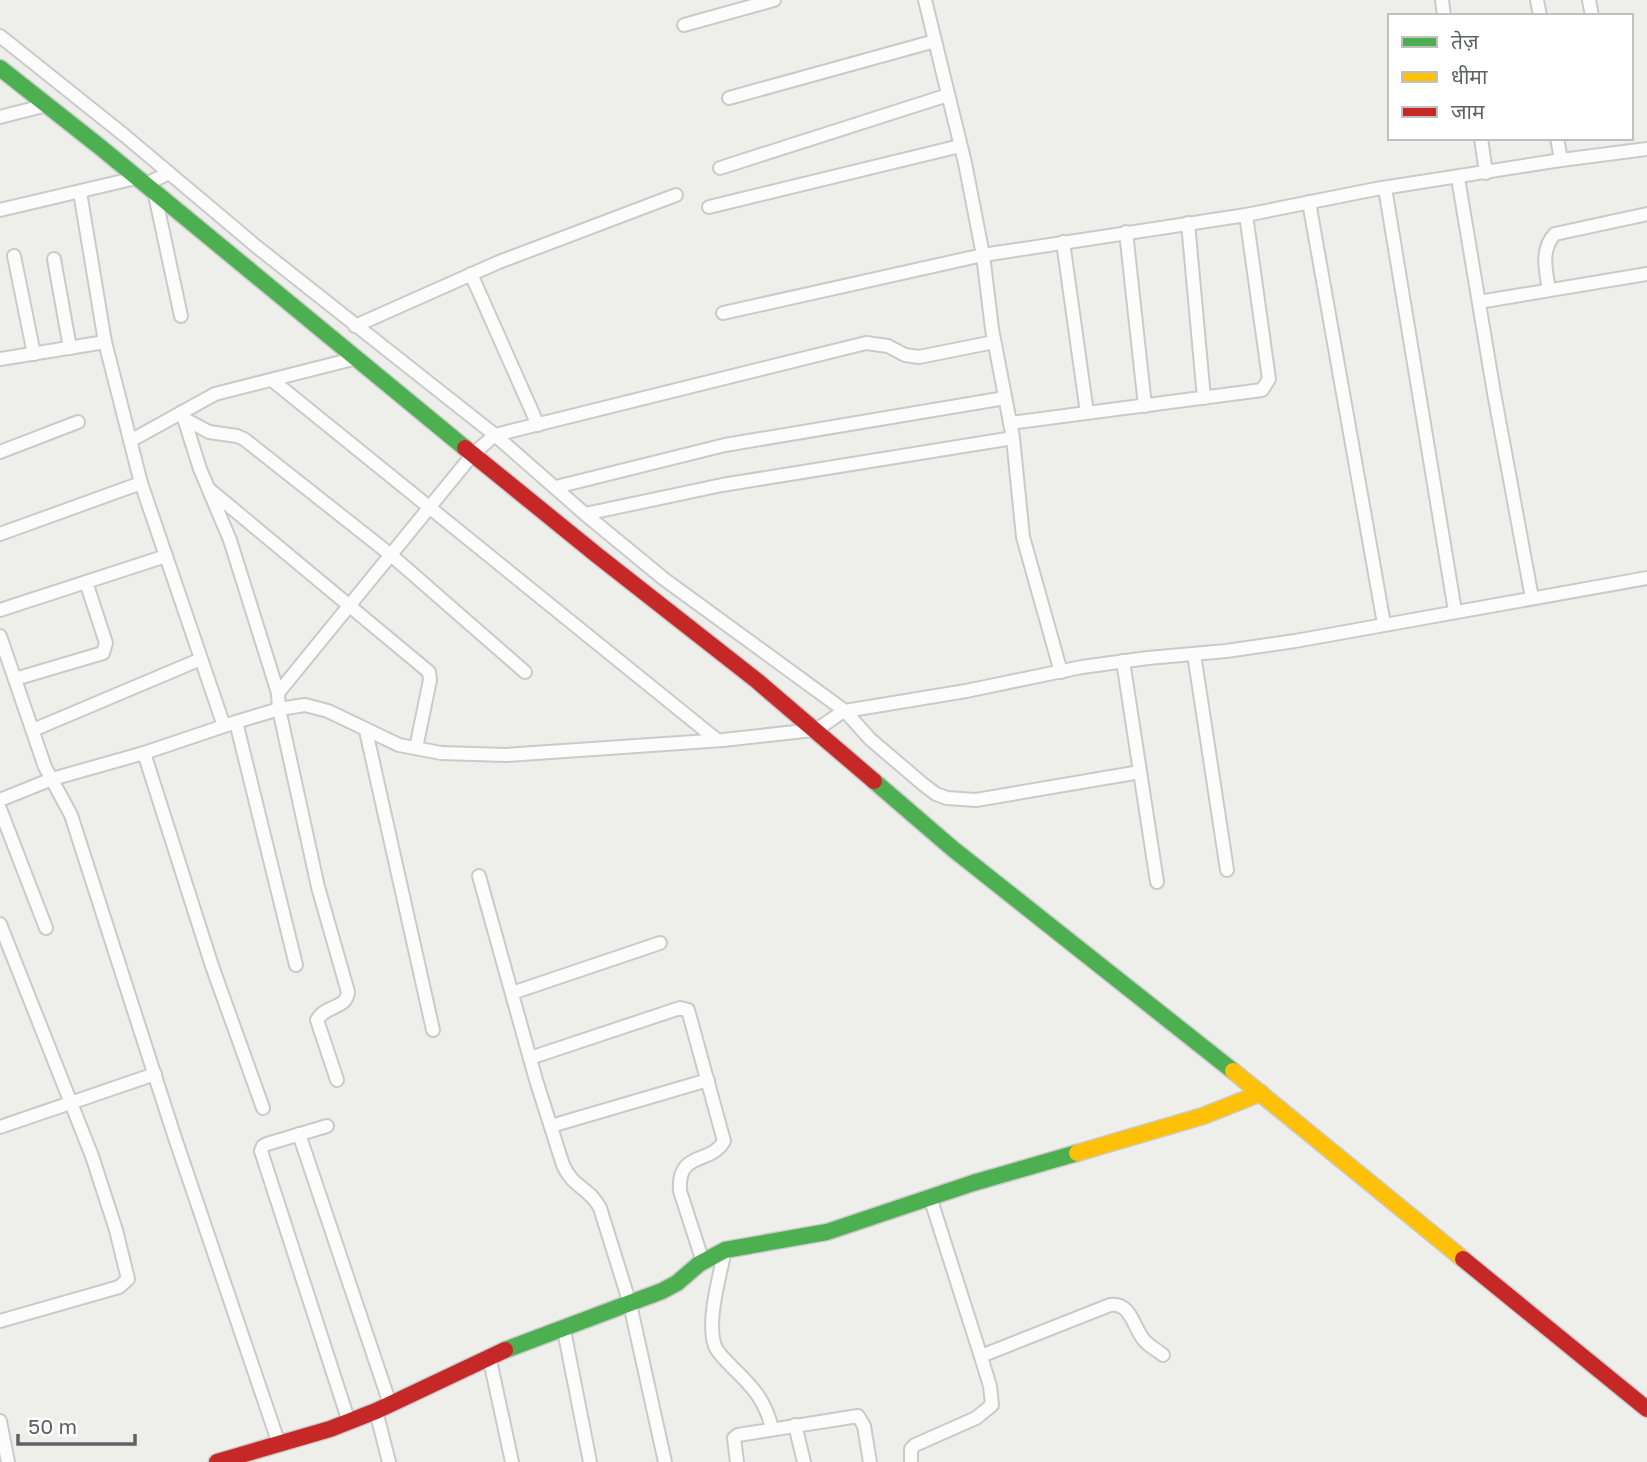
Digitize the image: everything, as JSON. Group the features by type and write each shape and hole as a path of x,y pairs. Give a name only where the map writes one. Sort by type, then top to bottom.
{"street":[{"path":"684,25 774,0"},
{"path":"925,0 983,255 994,342 1013,438 1023,537 1061,672"},
{"path":"0,36 556,487 664,579 839,713 936,794 976,800 1140,772"},
{"path":"729,99 935,41"},
{"path":"0,68 357,358 476,451 598,556 818,728 953,849 1261,1093 1647,1409"},
{"path":"720,168 948,95"},
{"path":"0,117 47,105"},
{"path":"1481,140 1486,173"},
{"path":"1557,140 1560,160"},
{"path":"1610,140 1612,153"},
{"path":"709,207 960,146"},
{"path":"723,313 983,255 1246,215 1385,188 1560,160 1647,149"},
{"path":"0,210 80,191 147,185 167,174"},
{"path":"1458,178 1532,598"},
{"path":"147,185 181,316"},
{"path":"1385,188 1455,611"},
{"path":"80,191 105,342 141,483 201,659 230,724 296,965"},
{"path":"355,326 471,274 582,229 677,195"},
{"path":"1309,202 1384,624"},
{"path":"1549,290 1545,257 1550,240 1555,234 1647,214"},
{"path":"1010,423 1262,390 1269,379 1246,215"},
{"path":"1188,223 1204,398"},
{"path":"1126,232 1145,406"},
{"path":"1063,242 1087,413"},
{"path":"13,256 34,354"},
{"path":"54,259 70,348"},
{"path":"471,274 538,425"},
{"path":"1479,302 1647,274"},
{"path":"0,359 105,342"},
{"path":"278,693 476,451 493,437 866,343 888,346 905,355 919,357 994,342"},
{"path":"130,441 182,415 215,394 357,358"},
{"path":"272,380 717,740"},
{"path":"556,487 725,445 1005,398"},
{"path":"182,415 230,540 278,693 279,709 318,887 348,992 344,1002 324,1010 317,1020 337,1080"},
{"path":"182,415 209,432 244,439 391,555 525,672"},
{"path":"0,452 78,422"},
{"path":"585,514 722,485 1013,438"},
{"path":"0,534 141,483"},
{"path":"209,488 429,672 430,680 416,748"},
{"path":"0,610 166,556"},
{"path":"0,800 51,779 144,753 279,709 305,705 328,711 399,745 441,753 506,755 717,740 818,728 839,713 1123,661 1226,652 1647,578"},
{"path":"15,679 103,653 106,643 86,582"},
{"path":"0,636 51,779 71,815 279,1444"},
{"path":"1194,654 1227,870"},
{"path":"33,730 201,659"},
{"path":"1123,661 1157,882"},
{"path":"366,731 433,1030"},
{"path":"144,753 212,966 263,1108"},
{"path":"0,809 46,928"},
{"path":"479,876 530,1058 569,1177 578,1187 595,1198 600,1209 630,1304 665,1462"},
{"path":"0,924 92,1156 116,1230 128,1279 119,1287 0,1321"},
{"path":"512,993 660,943"},
{"path":"530,1058 685,1007 691,1017 724,1141 720,1149 688,1163 680,1179 680,1191 703,1262"},
{"path":"0,1127 155,1074"},
{"path":"551,1126 708,1080"},
{"path":"218,1462 349,1422 383,1408 489,1356 564,1330 677,1283 703,1262 725,1250 827,1232 930,1197 1203,1116 1261,1093"},
{"path":"327,1126 263,1146 261,1155 349,1422"},
{"path":"299,1134 383,1408 389,1462"},
{"path":"911,1462 911,1449 915,1445 975,1418 992,1405 990,1386 930,1197"},
{"path":"725,1250 715,1306 714,1342 723,1358 756,1391 766,1406 772,1429"},
{"path":"981,1356 1117,1304 1125,1308 1144,1339 1163,1355"},
{"path":"564,1330 590,1462"},
{"path":"489,1356 512,1462"},
{"path":"737,1462 734,1438 738,1435 858,1416 864,1426 870,1462"},
{"path":"0,1421 8,1462"},
{"path":"795,1425 804,1462"}],"traffic: fast":[{"path":"0,68 100,147 465,448"},
{"path":"874,781 953,849 1233,1071"},
{"path":"505,1350 662,1291 677,1283 699,1264 725,1250 827,1232 973,1183 1077,1153"}],"traffic: slow":[{"path":"1233,1071 1463,1259"},
{"path":"1077,1153 1203,1116 1261,1093"}],"traffic: jam":[{"path":"465,448 756,680 874,781"},
{"path":"1463,1259 1647,1409"},
{"path":"217,1462 330,1429 376,1411 505,1350"}]}
